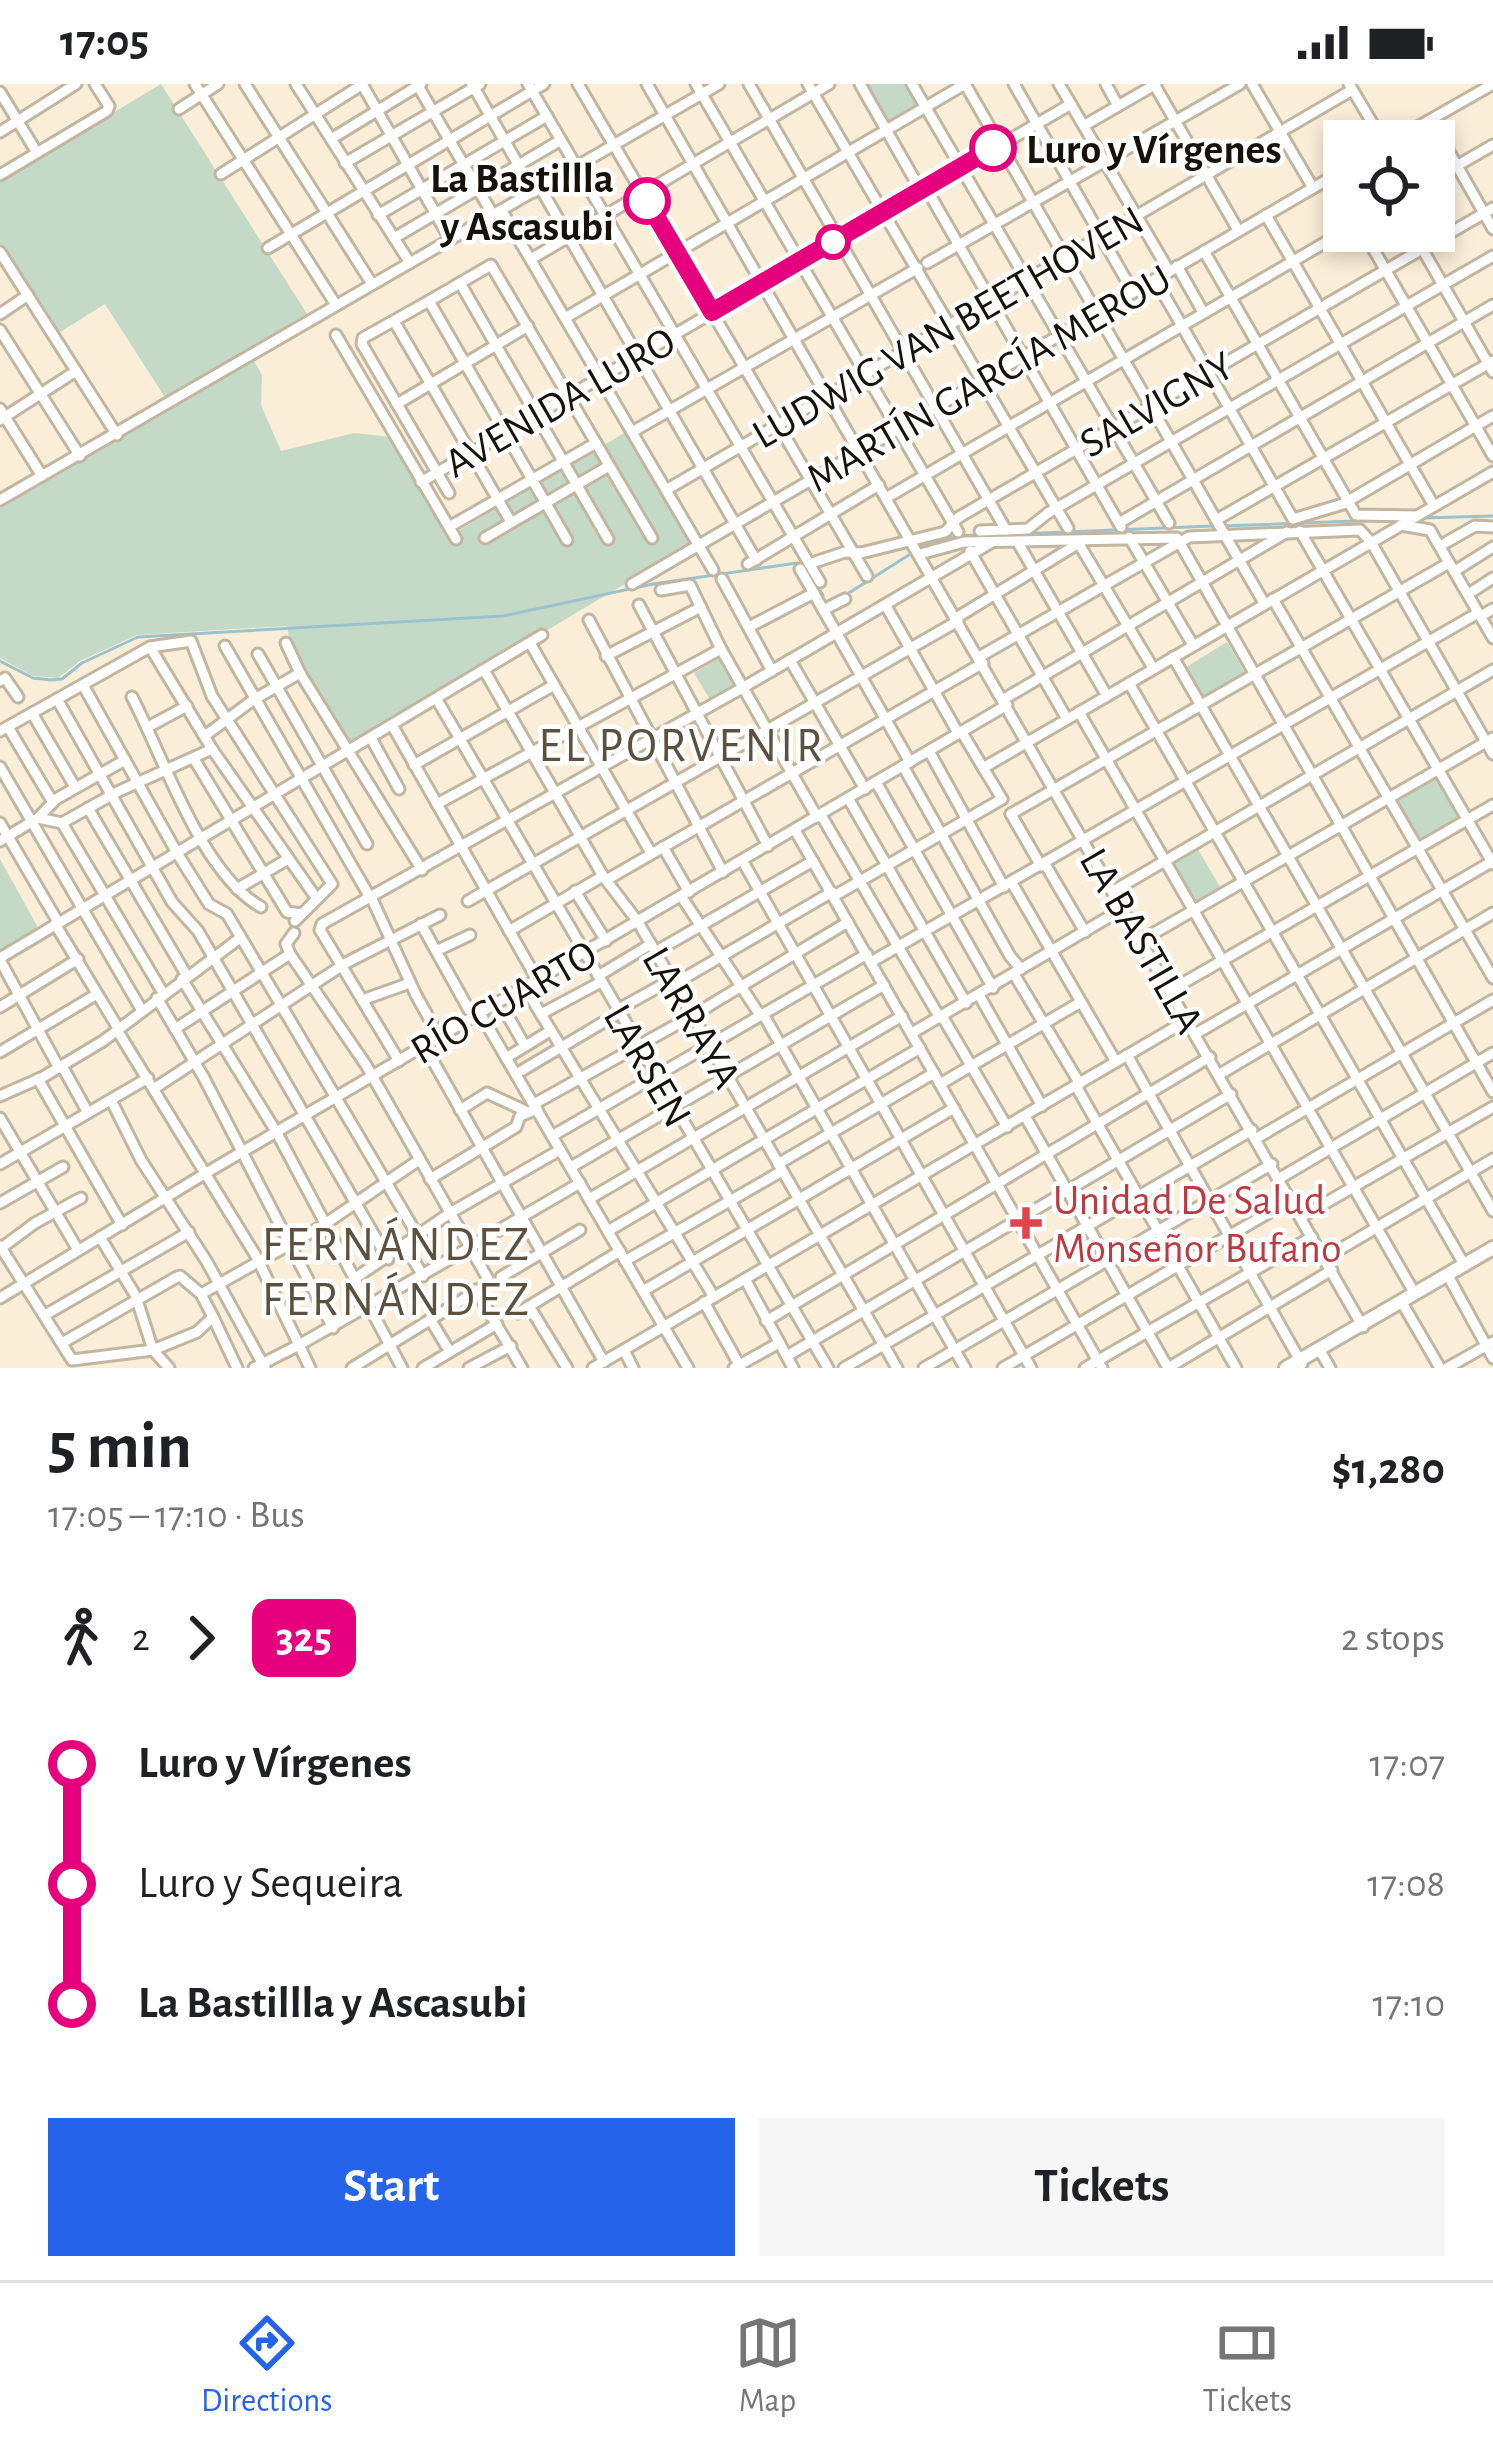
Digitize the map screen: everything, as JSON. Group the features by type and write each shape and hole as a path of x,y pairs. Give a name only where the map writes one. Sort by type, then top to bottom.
{"main road":[{"path":"1295,1365 1493,1251"}],"street":[{"path":"0,132 76,84"},
{"path":"0,175 109,109 95,84"},
{"path":"179,109 199,89 218,84"},
{"path":"245,84 372,284"},
{"path":"221,174 362,84 450,239"},
{"path":"268,248 530,87 544,84"},
{"path":"578,84 867,576"},
{"path":"647,84 910,540"},
{"path":"2,495 117,435 615,146 666,116 699,89 719,84"},
{"path":"749,84 1006,530"},
{"path":"531,259 770,119 810,89 829,84"},
{"path":"860,84 992,300 1120,525 1493,305"},
{"path":"912,84 1169,523"},
{"path":"566,318 965,84 1240,562 1302,648 1493,978"},
{"path":"1015,84 1132,292"},
{"path":"1106,84 1118,106"},
{"path":"1084,125 1155,84 1238,230"},
{"path":"632,432 1240,84"},
{"path":"1252,84 1312,188"},
{"path":"299,85 410,263"},
{"path":"331,139 419,85 477,189 531,259 713,570"},
{"path":"345,163 475,85 704,468 752,562 879,484"},
{"path":"1064,86 1137,215 1203,312"},
{"path":"1431,120 1491,86"},
{"path":"530,87 794,538 814,593 886,719 941,834 1236,1368"},
{"path":"1351,87 1371,120"},
{"name":"LUDWIG VAN BEETHOVEN","path":"666,490 1280,133 1351,87"},
{"path":"199,89 336,305"},
{"path":"699,89 1066,719"},
{"path":"810,89 884,212 923,265 951,324 1068,528"},
{"path":"0,92 36,152"},
{"name":"AVENIDA LURO","path":"421,482 1071,104"},
{"path":"378,214 547,116"},
{"path":"394,238 561,140"},
{"path":"1493,145 1456,166 1489,211 1493,230"},
{"name":"MARTÍN GARCÍA MEROU","path":"632,584 1323,182"},
{"name":"SALVIGNY","path":"1455,230 1489,211"},
{"path":"1266,214 1434,506"},
{"path":"886,497 1323,244"},
{"path":"1204,251 1355,515 1416,516"},
{"path":"0,252 117,435"},
{"path":"1375,252 1493,456"},
{"name":"SALVIGNY","path":"805,567 852,551 958,532 991,498 1417,252"},
{"path":"1216,520 1491,366 1424,252"},
{"path":"980,531 1028,529 1058,507 1493,256"},
{"path":"449,494 362,341 493,266 652,538"},
{"path":"1155,279 1293,519 1348,501 1493,416"},
{"path":"460,283 608,539"},
{"path":"0,314 28,296"},
{"path":"429,301 567,540"},
{"path":"394,321 511,522"},
{"path":"397,404 528,326"},
{"path":"0,330 80,456"},
{"path":"336,335 456,539"},
{"path":"42,476 2,415 76,371"},
{"path":"449,527 596,442"},
{"path":"485,538 609,466"},
{"path":"983,768 1493,472"},
{"path":"1401,525 1428,528 1486,612 1493,638"},
{"path":"1444,543 1471,528 1493,527"},
{"path":"509,931 743,802 934,691 1018,635 1195,535 1360,530 1490,740 1493,754"},
{"path":"1196,1033 1493,862 1300,531"},
{"path":"920,554 958,532 992,542 1172,536 1180,542 1493,1092"},
{"name":"RÍO CUARTO","path":"0,1298 865,789 1287,532"},
{"path":"1129,538 1193,645"},
{"name":"LA BASTILLA","path":"910,540 1363,1326"},
{"path":"1017,541 1107,696"},
{"path":"400,1061 320,930 331,919 744,688 992,542"},
{"path":"468,901 770,732 1080,542"},
{"path":"1080,542 1153,668"},
{"path":"1011,814 1400,593 1493,547"},
{"path":"805,567 820,582"},
{"path":"1473,591 1493,578"},
{"path":"722,579 772,671"},
{"path":"661,590 690,585 721,650 792,773 1007,1127"},
{"path":"749,628 814,593"},
{"path":"824,610 845,599"},
{"path":"639,605 768,846"},
{"path":"886,606 1085,932"},
{"path":"606,656 701,607"},
{"path":"552,1136 813,986 979,902 1428,641 1486,612"},
{"path":"589,620 723,872"},
{"path":"87,1111 0,959 542,635"},
{"path":"52,801 4,729 149,646 185,639 192,643 208,690 332,884 297,922 286,944 290,954 373,1078 488,1279 352,1368"},
{"path":"286,643 300,674 422,870"},
{"path":"530,643 651,853"},
{"path":"149,646 212,749 287,857 327,904 331,919"},
{"path":"225,646 371,899 440,1038"},
{"path":"437,804 721,650"},
{"path":"258,654 367,844"},
{"path":"1173,657 1493,1211"},
{"path":"790,660 865,789"},
{"name":"LARRAYA","path":"484,670 580,839 638,922 897,1368"},
{"path":"1114,890 1493,670"},
{"path":"206,735 253,700 300,674"},
{"path":"3,680 18,697"},
{"path":"1129,683 1466,1267"},
{"path":"82,685 177,854 209,904 227,914 418,1236"},
{"path":"414,765 554,685"},
{"path":"133,697 202,839 237,889 261,907"},
{"name":"LARSEN","path":"436,698 828,1368"},
{"path":"57,699 172,902 192,922 388,1258"},
{"path":"148,727 187,706"},
{"path":"1079,712 1377,1228 1443,1368 1490,1344"},
{"path":"32,713 75,787"},
{"path":"392,724 538,981"},
{"path":"370,738 399,789"},
{"path":"1142,940 1490,740"},
{"path":"35,820 62,823 212,749"},
{"path":"928,751 1116,1062"},
{"path":"194,759 287,913 295,910 297,922"},
{"path":"4,838 35,820 52,801 125,760"},
{"path":"0,767 141,1009"},
{"path":"876,782 993,988"},
{"path":"848,798 966,1003"},
{"path":"516,1074 618,1011 1002,799"},
{"path":"1171,990 1493,805"},
{"path":"88,808 277,1133 402,1368"},
{"path":"0,823 4,838 258,1261 310,1368"},
{"path":"62,823 106,893 333,1328"},
{"path":"795,830 1100,1364"},
{"path":"237,889 304,843"},
{"path":"663,847 700,926 782,1044 964,1368"},
{"path":"742,860 1031,1368"},
{"path":"541,1015 813,861"},
{"path":"575,891 605,941"},
{"path":"912,1033 1124,908"},
{"path":"1220,1074 1493,913"},
{"path":"0,1164 87,1111 195,1064 310,987 440,915"},
{"path":"430,1179 517,1127 520,1116 578,1079 848,922"},
{"path":"421,924 469,1010"},
{"path":"438,950 470,935"},
{"path":"0,1096 61,1067 240,938"},
{"path":"175,1029 290,954"},
{"path":"0,1006 78,959"},
{"path":"89,976 113,964"},
{"path":"362,1000 410,983"},
{"path":"571,1167 884,985"},
{"path":"525,988 691,1263 738,1367 778,1342"},
{"path":"0,1052 97,994"},
{"path":"979,995 1042,1106"},
{"path":"844,1368 1188,1167 1307,1108 1493,1000"},
{"path":"518,1313 673,1234 881,1103 970,1065 1081,1002"},
{"path":"481,1015 688,1368"},
{"path":"589,1199 902,1016"},
{"path":"509,1018 525,1046"},
{"path":"433,1061 562,1287 598,1365 1189,1019"},
{"path":"506,1058 550,1031"},
{"path":"608,1231 920,1048"},
{"path":"1280,1178 1493,1053"},
{"path":"1127,1055 1269,1309 1295,1365"},
{"path":"766,1321 1210,1057"},
{"path":"38,1079 122,1225"},
{"path":"460,1110 489,1093 533,1108"},
{"path":"787,1356 1231,1094"},
{"path":"111,1100 141,1160 220,1284 260,1367 580,1183"},
{"path":"1301,1217 1493,1107"},
{"path":"643,1291 954,1108"},
{"path":"1025,1115 1168,1368 1332,1270"},
{"path":"0,1118 77,1250"},
{"path":"354,1279 450,1213 560,1150"},
{"path":"1325,1258 1493,1159"},
{"path":"201,1294 419,1160"},
{"path":"923,1368 1272,1164"},
{"path":"0,1203 63,1167"},
{"path":"81,1198 0,1248 73,1364 153,1350 197,1332 212,1317"},
{"path":"1003,1368 1292,1199"},
{"path":"502,1277 580,1230"},
{"path":"45,1315 189,1232"},
{"path":"100,1237 137,1300 153,1350 169,1368"},
{"path":"1085,1368 1100,1364 1312,1237"},
{"path":"406,1247 423,1276"},
{"path":"62,1343 182,1276 201,1294 237,1368"},
{"path":"1449,1277 1490,1344 1493,1358"},
{"path":"745,1279 793,1368"},
{"path":"476,1290 522,1368"},
{"path":"530,1306 566,1368"},
{"path":"430,1318 467,1368 511,1346"},
{"path":"423,1368 497,1324"},
{"path":"623,1350 633,1368"},
{"path":"1320,1351 1330,1368"}],"green space":[{"path":"161,84 309,317 166,399 105,304 57,334 0,244 0,181"},
{"path":"862,84 908,84 921,107 887,127"},
{"path":"254,361 262,375 261,405 281,451 354,433 391,437 450,536 626,432 692,544 349,748 291,649 287,626 137,635 80,661 58,678 33,676 0,658 0,508"},
{"path":"1227,642 1246,675 1201,702 1183,669"},
{"path":"723,656 739,686 711,701 694,673"},
{"path":"1436,776 1461,818 1420,842 1395,800"},
{"path":"1196,846 1220,887 1192,904 1168,862"},
{"path":"0,859 41,933 0,958"}],"waterway":[{"path":"1421,518 1493,516"},
{"path":"1223,526 1381,520"},
{"path":"1013,534 1213,526"},
{"path":"919,547 952,536 980,535"},
{"path":"844,596 912,553"},
{"path":"0,661 33,678 62,679 82,663 138,637 503,616 653,584 797,563 808,571"},
{"path":"816,584 823,595"}],"bus line":[{"name":"325","path":"647,201 712,312 993,148"}],"place":[{"name":"Luro y Vírgenes","path":"993,148"},
{"name":"La Bastillla y Ascasubi","path":"647,201"},
{"name":"Unidad De Salud Monseñor Bufano","path":"1026,1223"}],"district":[{"name":"EL PORVENIR","path":"682,744"},
{"name":"FERNÁNDEZ FERNÁNDEZ","path":"397,1270"}]}
